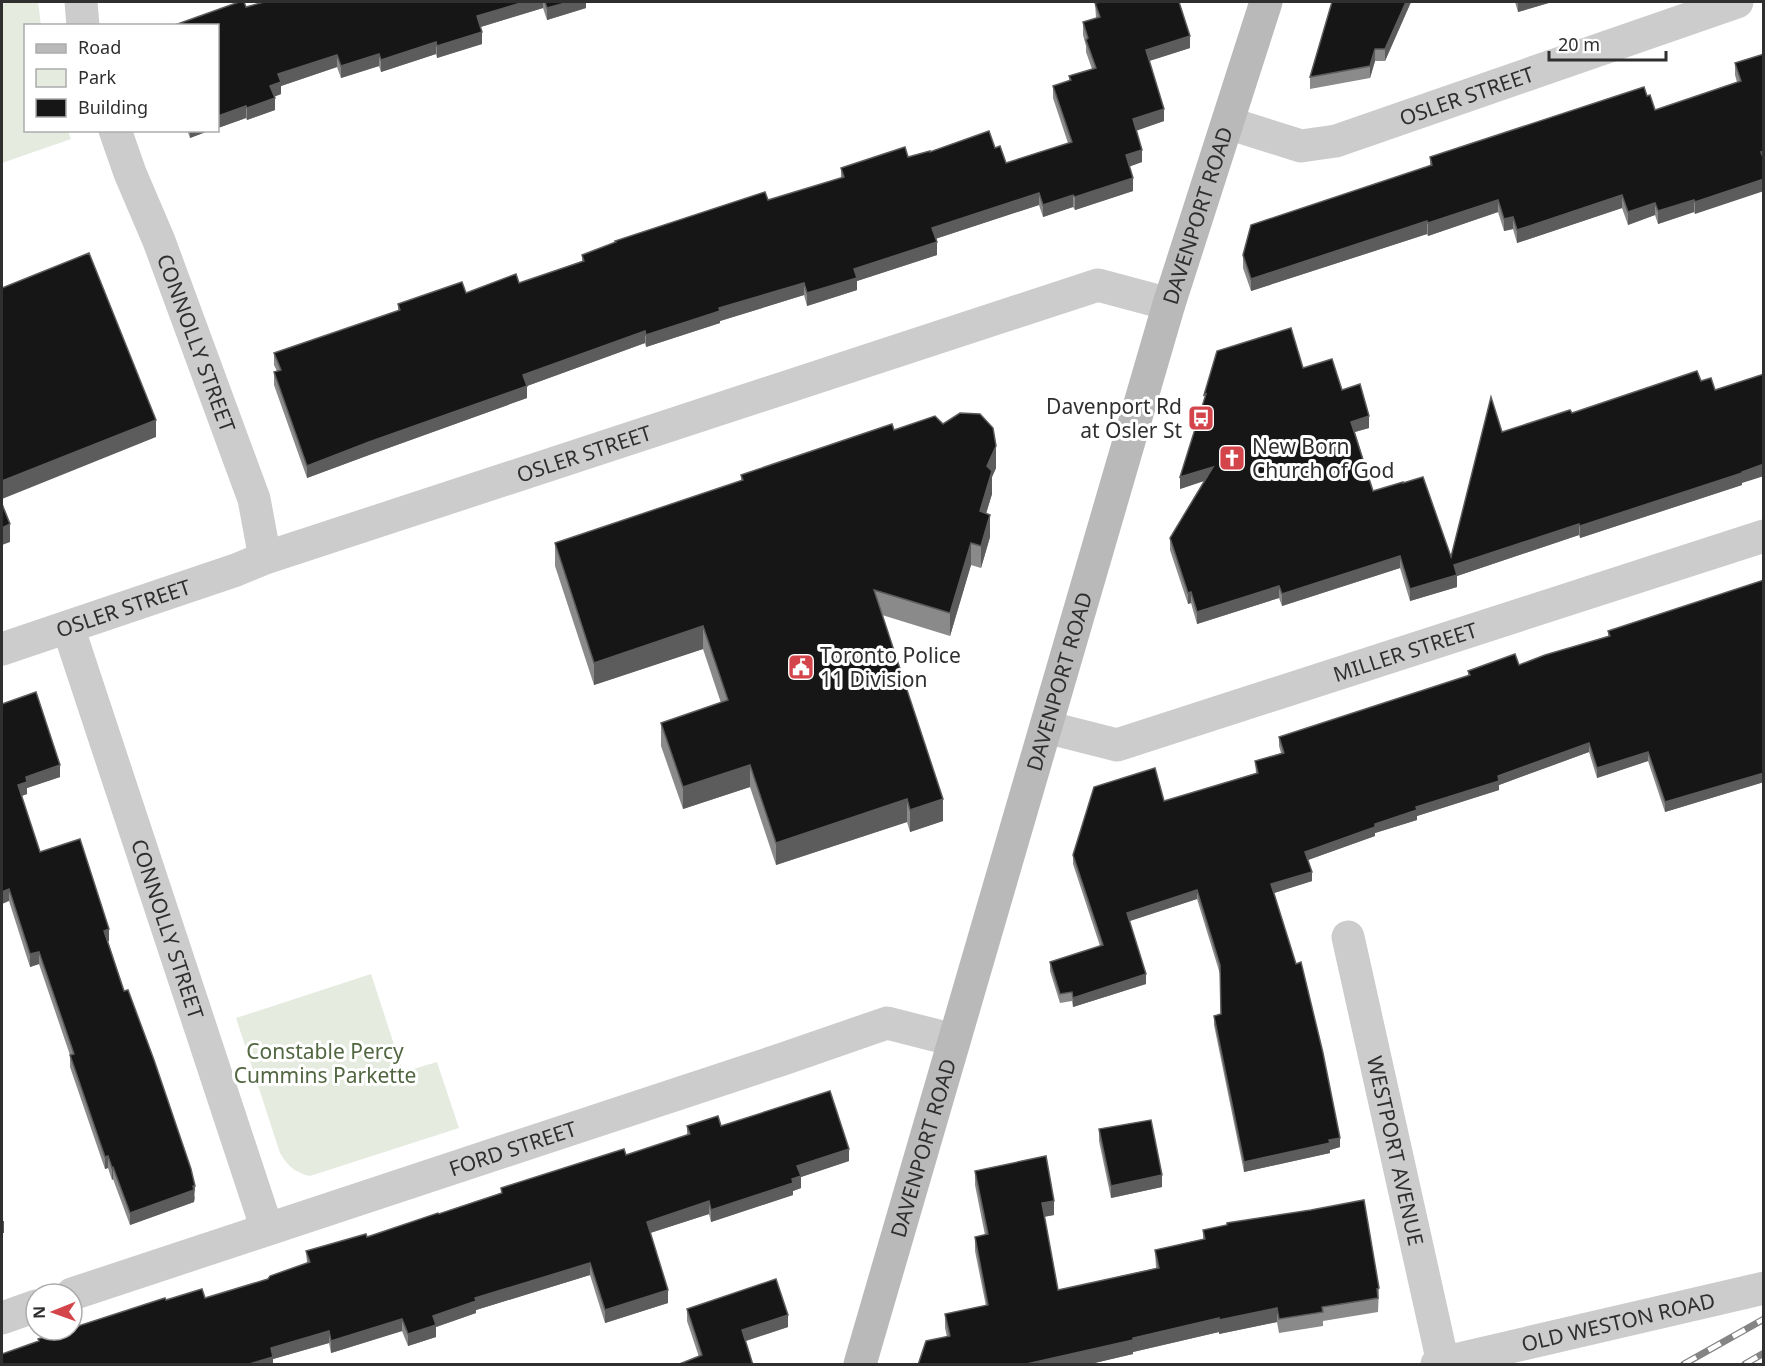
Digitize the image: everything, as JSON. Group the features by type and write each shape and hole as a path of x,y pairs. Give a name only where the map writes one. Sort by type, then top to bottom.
{"street":[{"path":"81,2 83,24"},
{"name":"DAVENPORT ROAD","path":"860,1365 1169,304 1266,2"},
{"name":"OSLER STREET","path":"1228,123 1301,147 1336,141 1737,2"},
{"name":"CONNOLLY STREET","path":"116,132 129,173 159,241 254,499 265,558"},
{"name":"OSLER STREET","path":"2,649 236,570 265,558 1098,285 1169,304"},
{"name":"MILLER STREET","path":"1046,727 1117,745 1764,536"},
{"name":"CONNOLLY STREET","path":"68,627 267,1229"},
{"name":"WESTPORT AVENUE","path":"1348,937 1440,1364"},
{"name":"FORD STREET","path":"84,1290 887,1023 954,1040"},
{"name":"OLD WESTON ROAD","path":"1440,1364 1764,1288"},
{"path":"2,1318 24,1310"}],"green space":[{"path":"2,2 38,2 41,24 24,24 24,132 68,132 71,139 2,163"},
{"name":"Constable Percy Cummins Parkette","path":"371,974 403,1072 437,1062 459,1128 310,1176 300,1173 286,1162 280,1153 236,1018"}],"building":[{"path":"239,2 244,2 246,7 264,2 524,2 477,16 482,32 437,46 436,42 381,60 379,54 341,66 337,55 278,74 281,82 270,86 275,98 219,116 219,24 178,24"},
{"path":"545,2 569,2 547,8"},
{"path":"1179,2 1190,36 1146,50 1164,109 1133,119 1142,150 1126,155 1133,178 1043,205 1039,193 932,228 937,242 854,269 857,278 807,293 804,283 719,308 720,311 646,335 645,331 523,375 527,386 307,466 274,372 281,370 274,353 400,310 398,304 462,282 466,293 516,274 519,283 584,261 582,255 615,241 765,192 768,200 844,177 841,168 905,147 908,157 930,152 989,131 995,148 1000,146 1006,163 1072,142 1053,86 1071,80 1069,76 1096,68 1086,40 1088,38 1083,22 1100,17 1095,3"},
{"path":"1332,2 1406,2 1385,49 1375,49 1370,66 1310,77"},
{"path":"1764,54 1764,151 1761,152 1764,160 1764,179 1695,202 1694,200 1658,211 1655,203 1628,212 1622,195 1517,230 1513,217 1504,219 1498,200 1251,279 1243,255 1251,225 1432,165 1430,157 1644,87 1647,96 1650,95 1655,110 1741,81 1735,63"},
{"path":"89,253 156,420 2,481 2,288"},
{"path":"1291,328 1303,368 1332,359 1342,390 1360,384 1369,416 1351,422 1373,491 1423,477 1451,557 1491,397 1502,432 1570,410 1572,413 1697,371 1701,381 1711,378 1715,390 1764,374 1764,464 1580,526 1579,524 1454,565 1457,575 1410,589 1400,556 1282,594 1279,586 1197,612 1191,592 1188,593 1170,538 1213,467 1180,477 1217,351"},
{"name":"Toronto Police 11 Division","path":"960,413 980,414 993,428 996,446 987,466 992,471 980,511 990,515 981,546 971,543 950,613 874,590 943,799 910,810 907,799 776,843 750,765 683,787 661,723 728,700 703,626 594,663 555,543 743,480 741,475 892,424 894,430 935,416 943,424"},
{"path":"2,504 10,524 2,528"},
{"path":"1764,580 1764,773 1665,802 1648,752 1597,768 1589,743 1498,776 1499,781 1416,807 1417,810 1305,852 1312,872 1271,884 1296,964 1301,962 1340,1138 1329,1140 1330,1143 1244,1162 1214,1016 1221,1014 1220,965 1197,890 1127,913 1146,974 1073,998 1072,992 1060,994 1050,962 1103,945 1073,855 1094,787 1155,768 1164,801 1258,773 1255,761 1284,753 1279,737 1470,675 1468,671 1515,654 1519,665 1610,636 1608,631"},
{"path":"36,692 60,765 26,777 27,782 18,785 40,852 80,839 109,929 104,931 124,991 128,990 154,1060 195,1186 193,1186 194,1190 130,1213 113,1167 108,1156 105,1157 70,1055 74,1054 39,952 30,954 9,889 2,892 2,704"},
{"path":"830,1091 849,1149 797,1166 801,1176 792,1179 793,1183 711,1210 709,1201 647,1222 668,1290 605,1310 590,1263 475,1298 476,1301 433,1316 436,1325 408,1334 402,1319 331,1341 329,1331 271,1348 273,1357 246,1365 2,1365 2,1354 36,1342 84,1342 84,1324 165,1298 166,1300 202,1289 205,1298 268,1279 270,1276 310,1262 306,1251 366,1234 367,1237 439,1214 502,1193 501,1188 624,1149 626,1155 690,1134 687,1126 718,1116 721,1126"},
{"path":"1151,1120 1162,1175 1111,1186 1099,1129"},
{"path":"1046,1156 1054,1201 1042,1203 1058,1290 1159,1268 1155,1250 1205,1239 1203,1230 1227,1225 1227,1223 1364,1200 1379,1288 1377,1289 1378,1298 1322,1307 1323,1312 1279,1319 1277,1308 1219,1320 1219,1318 1022,1365 918,1365 926,1341 950,1336 945,1314 988,1305 975,1237 988,1234 975,1171"},
{"path":"776,1279 788,1315 742,1330 753,1365 677,1365 702,1355 687,1309"}],"railway":[{"path":"1684,1364 1764,1319"},
{"path":"1745,1364 1764,1353"}],"place":[{"name":"Davenport Rd at Osler St","path":"1201,418"},
{"name":"New Born Church of God","path":"1232,458"},
{"name":"Toronto Police 11 Division","path":"801,667"}]}
